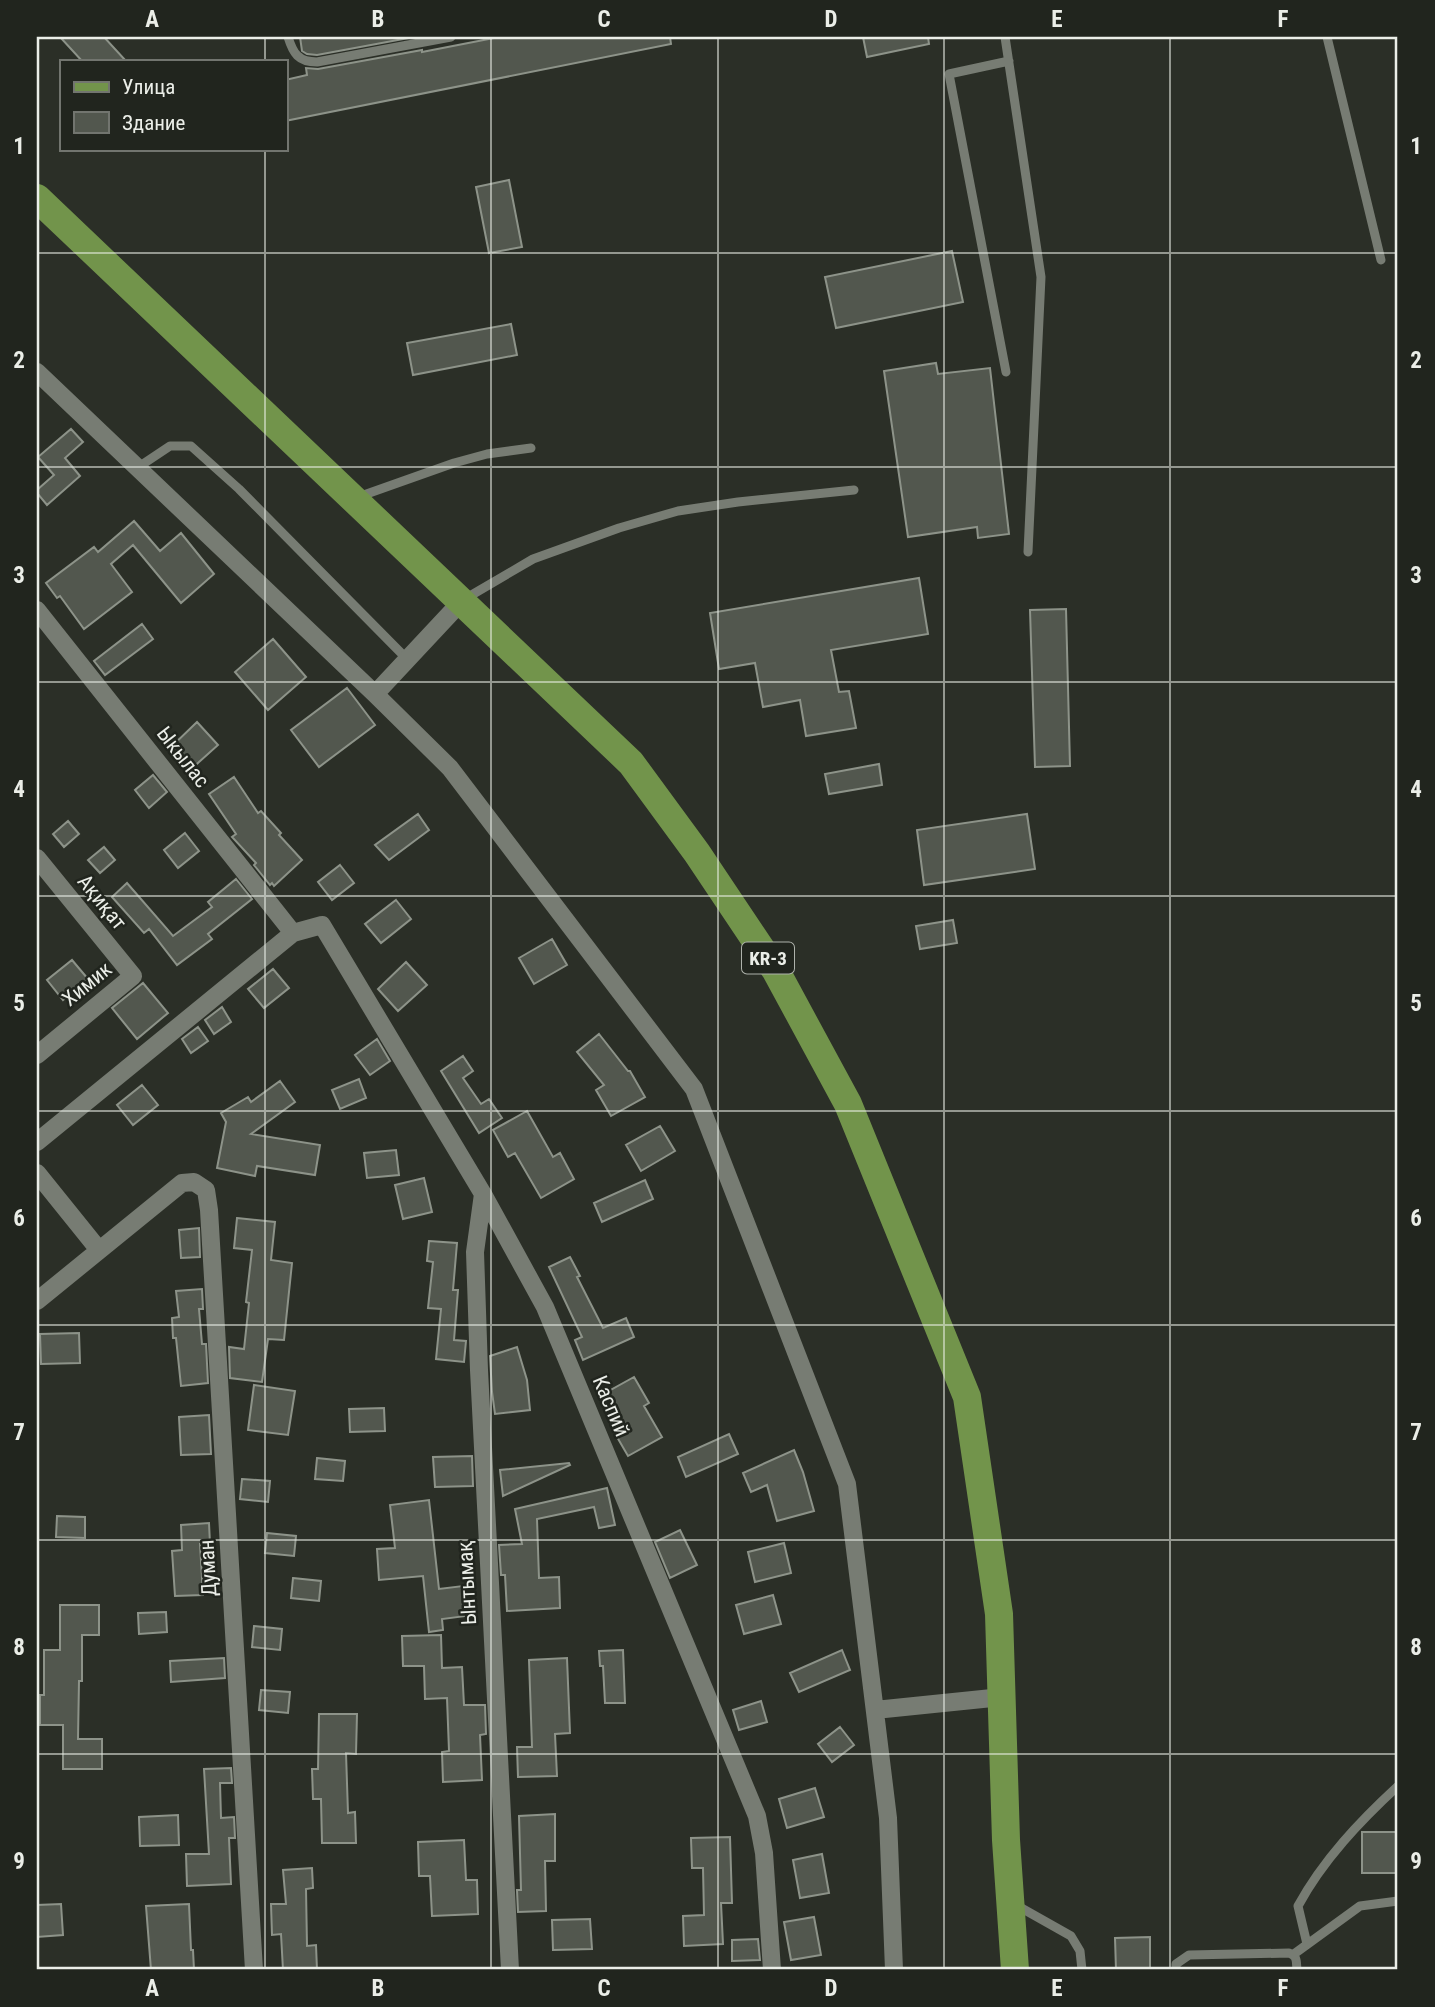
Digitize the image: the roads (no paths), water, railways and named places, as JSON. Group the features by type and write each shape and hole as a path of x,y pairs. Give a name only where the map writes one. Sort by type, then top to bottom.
{"main road":[{"name":"KR-3","path":"37,198 631,763 697,853 776,971 848,1104 967,1397 999,1614 1006,1840 1015,1970"}],"street":[{"path":"37,372 450,768 694,1089 847,1485 888,1818 894,1970"},
{"path":"375,694 461,601"},
{"name":"Ыкылас","path":"37,610 293,933"},
{"name":"Ақиқат","path":"37,858 133,976"},
{"name":"Каспий","path":"293,933 322,925 483,1194 545,1307 757,1816 764,1853 772,1970"},
{"path":"37,1142 293,933"},
{"name":"Химик","path":"37,1055 133,976"},
{"path":"37,1174 99,1250 37,1301"},
{"name":"Думан","path":"99,1250 182,1183 194,1182 206,1191 254,1970"},
{"name":"Ынтымақ","path":"483,1194 475,1252 479,1370 510,1970"},
{"path":"875,1710 1002,1697"}],"lane":[{"path":"288,37 298,58 307,62 451,37"},
{"path":"1005,37 1041,277 1028,552"},
{"path":"1326,37 1381,260"},
{"path":"1006,372 949,74 1009,61"},
{"path":"137,468 170,446 191,446 239,489 407,659"},
{"path":"353,499 454,463 487,454 531,448"},
{"path":"461,601 533,559 667,514 738,502 854,490"},
{"path":"1307,1944 1298,1906 1311,1882 1366,1816 1398,1786"},
{"path":"1176,1970 1176,1964 1189,1955 1294,1954 1360,1906 1398,1901"},
{"path":"1012,1903 1071,1936 1080,1951 1082,1970"},
{"path":"1294,1954 1297,1970"}]}
